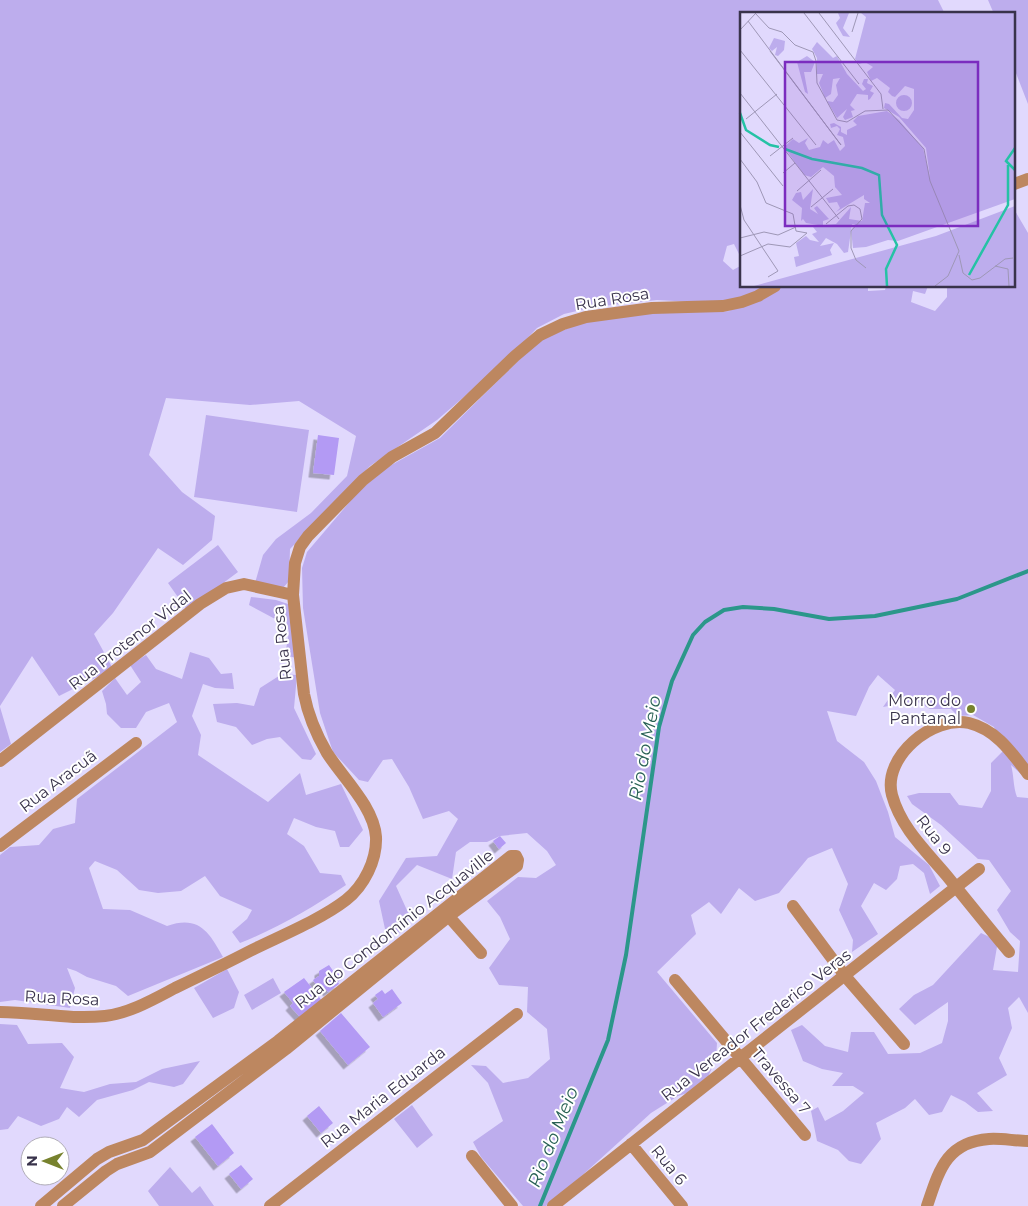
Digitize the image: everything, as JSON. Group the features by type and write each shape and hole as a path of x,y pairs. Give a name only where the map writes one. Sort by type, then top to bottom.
{"street":[{"path":"1016,183 1028,178"},
{"name":"Rua Rosa","path":"0,1012 79,1017 107,1016 127,1010 158,997 320,916 347,900 362,883 370,868 376,838 373,821 367,809 328,754 311,720 304,694 293,595 295,563 300,547 308,536 363,480 392,457 435,433 515,356 540,335 562,324 586,317 652,308 723,306 742,302 772,288"},
{"name":"Rua Protenor Vidal","path":"0,761 200,604 226,588 244,584 293,595"},
{"name":"Rua 9","path":"1009,952 904,825 892,793 892,776 898,760 906,749 919,737 931,729 945,724 969,723 992,733 1005,745 1028,774"},
{"name":"Rua Aracuã","path":"0,846 136,743"},
{"name":"Rua do Condomínio Acquaville","path":"64,1206 106,1171 118,1164 150,1152 201,1114 282,1045 446,913 511,856 516,856 518,860 517,866 446,913"},
{"name":"Rua Vereador Frederico Veras","path":"553,1206 845,976 955,886 979,869"},
{"path":"793,906 845,976 904,1044"},
{"path":"446,913 481,953"},
{"name":"Travessa 7","path":"675,980 805,1135"},
{"name":"Rua Maria Eduarda","path":"270,1206 517,1014"},
{"name":"Rua do Condomínio Acquaville","path":"40,1206 97,1159 109,1152 144,1140 192,1103 282,1045"},
{"path":"192,1103 201,1114"},
{"path":"927,1206 938,1176 947,1159 955,1150 978,1141 990,1139 1028,1141"},
{"name":"Rua 6","path":"631,1144 682,1206"},
{"path":"472,1156 512,1206"},
{"path":"97,1159 106,1171"}],"shaded area":[{"path":"0,0 938,0 944,12 740,12 740,256 734,244 727,246 723,261 733,270 740,266 740,288 868,288 868,291 885,290 886,288 927,288 925,294 913,291 911,302 935,311 947,297 947,288 1016,288 1016,212 1028,233 1028,780 1011,765 1017,797 1028,798 1028,1013 1019,997 1008,1008 1012,1028 999,1058 1007,1075 977,1093 993,1111 978,1112 965,1102 951,1095 942,1112 929,1115 915,1099 905,1108 876,1123 881,1139 861,1164 849,1161 838,1150 817,1141 811,1111 818,1107 825,1121 843,1111 864,1093 853,1086 832,1086 843,1073 822,1069 803,1061 791,1030 802,1025 825,1046 848,1052 851,1032 874,1032 888,1054 920,1053 942,1043 948,1021 948,1002 915,1025 899,1009 914,995 933,985 981,933 998,941 993,970 1018,972 1020,941 1010,932 997,910 1011,891 989,860 978,859 941,825 912,804 907,796 919,793 950,793 959,805 982,808 991,791 991,763 1003,751 994,727 973,715 958,716 951,709 930,709 916,701 883,707 895,690 878,675 869,687 856,716 827,711 837,741 864,762 876,781 895,837 929,865 940,886 930,894 924,873 913,864 900,866 897,879 886,890 874,883 861,906 878,934 852,952 853,940 839,910 848,884 832,848 808,858 779,893 755,901 739,888 721,914 709,902 691,915 696,934 657,972 717,1043 716,1059 703,1088 678,1096 651,1113 546,1206 523,1206 481,1157 473,1142 503,1121 488,1083 471,1065 486,1066 503,1083 528,1078 550,1059 547,1029 527,1012 528,987 499,985 489,968 510,939 500,917 487,901 518,877 536,878 556,865 547,851 527,833 500,836 487,842 470,842 456,852 452,879 417,865 396,886 410,917 401,933 385,929 379,901 406,858 437,856 458,819 449,811 423,819 409,787 392,759 383,760 368,782 359,780 333,752 320,713 303,608 302,568 307,552 359,491 386,468 440,438 535,344 549,336 586,321 648,310 731,311 692,302 657,300 594,307 564,314 537,328 506,361 437,420 370,466 290,549 289,581 283,588 255,583 263,555 276,539 311,513 347,476 356,436 299,401 250,405 166,398 149,455 182,492 215,516 212,540 183,565 158,548 113,613 94,634 113,669 59,696 32,656 0,706"},
{"path":"988,0 1028,0 1028,104 1016,73 1016,12 993,12"},
{"path":"206,415 309,430 297,512 194,497"},
{"path":"218,545 238,572 187,610 168,583"},
{"path":"251,597 276,600 291,605 296,658 285,655 289,632 285,617 277,620 249,605"},
{"path":"190,652 209,658 221,674 232,673 234,689 215,688 203,684 192,716 201,735 198,755 268,802 300,773 306,795 341,784 363,830 349,847 340,847 335,831 316,827 294,818 287,834 304,846 320,873 341,875 346,885 294,917 240,943 232,932 247,919 252,910 220,896 205,876 181,891 158,893 139,890 117,870 95,861 89,868 103,909 130,910 167,926 178,923 195,924 208,933 223,957 128,996 116,986 87,977 67,968 75,988 70,1008 15,1000 0,1002 0,855 10,847 39,845 53,829 75,823 77,799 177,722 169,703 146,712 136,728 121,728 107,714 102,691 115,678 127,695 141,682 130,665 146,655 156,669 182,679"},
{"path":"282,674 297,675 294,708 316,754 311,760 302,759 280,737 267,739 252,745 236,727 217,722 213,704 237,703 254,706 260,688"},
{"path":"0,707 11,744 0,752"},
{"path":"227,969 239,992 234,1008 213,1018 194,988"},
{"path":"273,978 281,993 252,1010 244,995"},
{"path":"0,1024 17,1025 28,1044 62,1043 74,1057 60,1088 84,1092 110,1084 136,1082 162,1069 200,1061 183,1084 174,1087 149,1082 133,1090 97,1100 79,1117 67,1107 59,1119 41,1126 18,1116 8,1129 0,1130"},
{"path":"412,1105 433,1135 417,1148 394,1119"},
{"path":"170,1167 192,1193 200,1186 214,1206 159,1206 148,1191"}],"building":[{"path":"318,435 339,438 334,475 313,473"},
{"path":"500,836 506,843 499,849 493,841"},
{"path":"329,965 336,975 338,973 342,979 338,982 339,984 328,992 323,986 319,989 313,980 319,976 319,971"},
{"path":"304,978 323,1002 300,1017 290,1006 293,1003 284,992"},
{"path":"392,989 402,1003 383,1017 373,1003 378,999 375,995 382,990 385,994"},
{"path":"341,1013 370,1047 348,1065 320,1031"},
{"path":"319,1106 333,1123 321,1133 307,1116"},
{"path":"212,1124 234,1153 218,1166 195,1137"},
{"path":"241,1165 253,1179 241,1189 229,1174"}],"waterway":[{"name":"Rio do Meio","path":"540,1206 608,1040 626,955 659,727 672,681 693,635 705,622 724,610 743,607 774,609 829,619 875,616 957,599 1028,571"}],"place":[{"name":"Morro do Pantanal","path":"971,709"}]}
